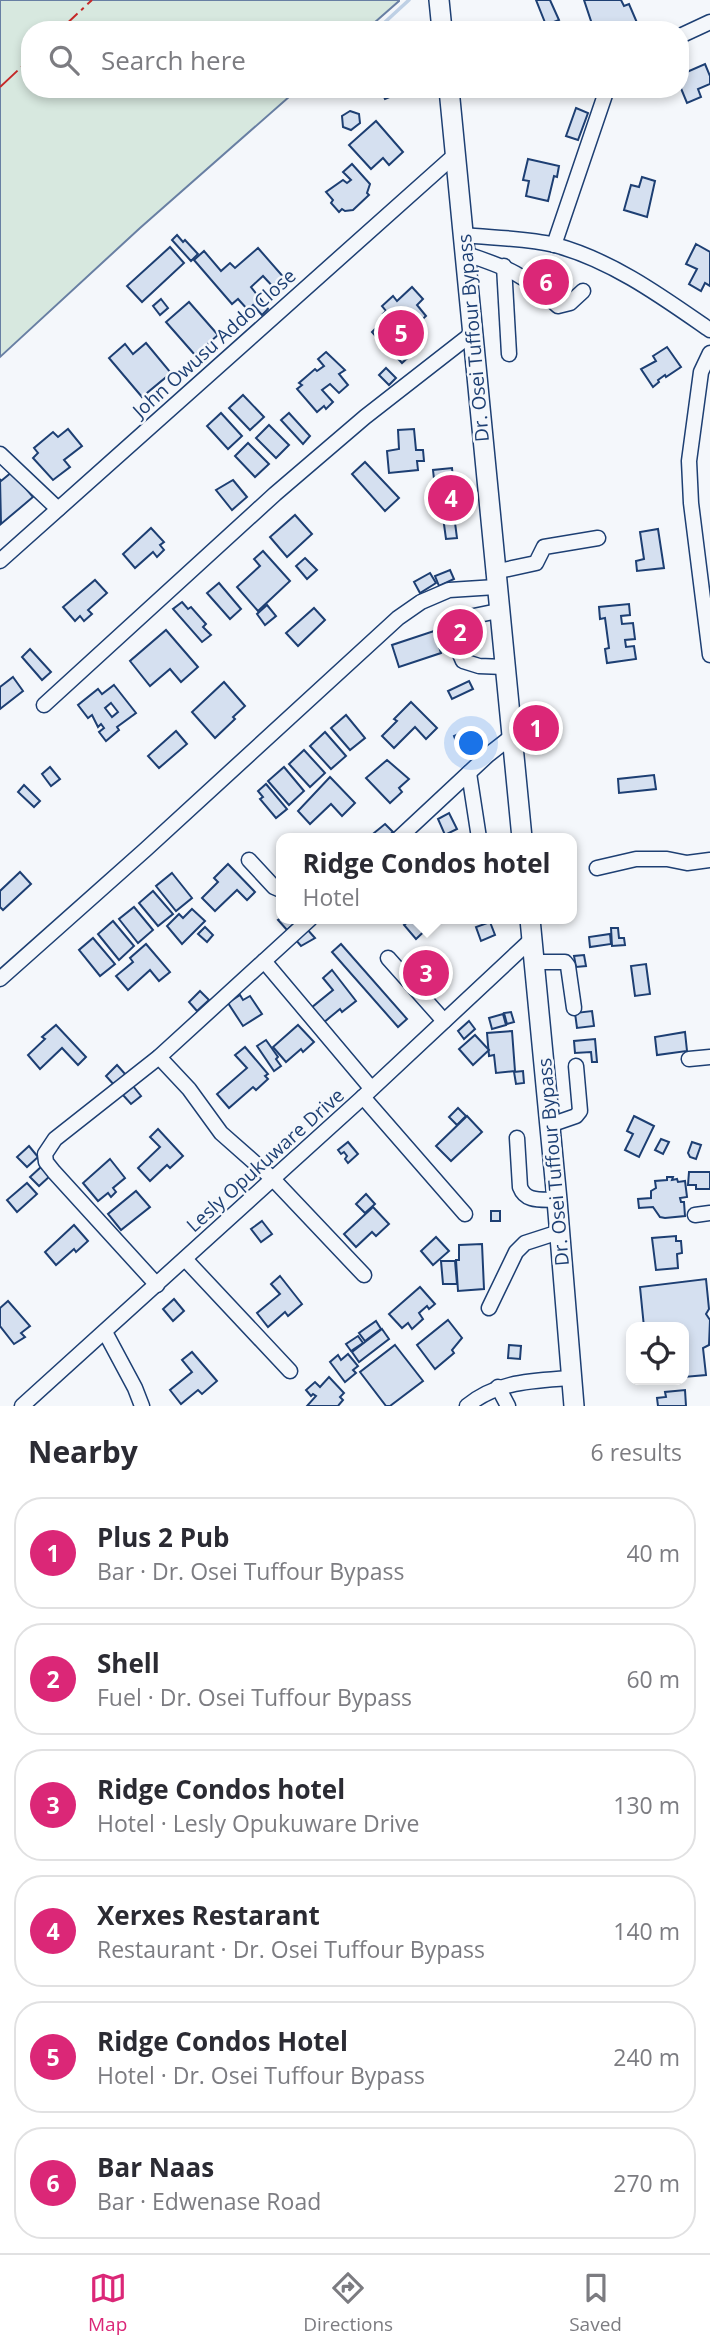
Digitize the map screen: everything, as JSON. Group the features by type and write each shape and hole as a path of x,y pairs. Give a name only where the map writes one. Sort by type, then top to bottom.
{"highway":[{"path":"439,0 441,21"},
{"name":"Dr. Osei Tuffour Bypass","path":"450,98 521,833"},
{"name":"Dr. Osei Tuffour Bypass","path":"530,924 574,1406"}],"street":[{"path":"689,32 710,22"},
{"path":"554,245 604,98"},
{"name":"John Owusu Addo Close","path":"0,561 456,154"},
{"path":"465,245 554,245 614,267 710,330"},
{"path":"465,245 533,283 558,306 570,303 583,291"},
{"path":"505,266 509,354"},
{"path":"44,705 275,494 365,418 474,332"},
{"path":"710,353 701,372 689,461 691,503 703,541 710,655"},
{"path":"0,454 58,509"},
{"path":"0,979 398,618 421,602 449,590 495,579 536,563 544,547 598,538"},
{"path":"498,611 464,618 456,627 456,645 463,661 479,666 504,667"},
{"path":"404,833 511,737"},
{"path":"469,773 479,833"},
{"path":"597,868 636,859 667,859 687,863 710,860"},
{"path":"249,860 276,888"},
{"path":"156,1285 54,1172 46,1162 45,1154 55,1139 159,1057 305,924"},
{"name":"Lesly Opukuware Drive","path":"22,1406 532,939"},
{"path":"388,958 444,1021"},
{"path":"264,961 465,1214"},
{"path":"534,962 565,962 568,966 574,1008"},
{"path":"159,1057 188,1089 221,1133 273,1179 364,1275"},
{"path":"689,1059 710,1057"},
{"path":"550,1125 576,1116 580,1111 576,1066"},
{"path":"517,1138 522,1194 528,1199 557,1200"},
{"path":"489,1308 516,1252 525,1243 559,1232"},
{"path":"185,1259 290,1371"},
{"path":"104,1332 142,1406"},
{"path":"467,1406 498,1387 527,1381 571,1378"},
{"path":"498,1387 508,1406"}],"shaded area":[{"path":"0,0 399,0 376,21 21,21 21,98 288,98 140,228 0,357"}],"building":[{"path":"536,0 550,0 559,20 544,21"},
{"path":"584,0 621,0 624,6 629,4 636,21 591,21"},
{"path":"705,64 710,84 698,89 701,97 687,103 685,98 689,98 689,71"},
{"path":"576,108 588,113 578,140 566,136"},
{"path":"350,111 359,114 360,123 351,130 343,127 342,116"},
{"path":"376,121 403,152 389,165 383,158 371,169 349,145"},
{"path":"528,159 559,166 548,201 526,196 529,181 523,180"},
{"path":"352,164 370,184 367,193 369,195 353,210 342,209 339,212 326,192 343,180 347,183 351,180 343,172"},
{"path":"642,177 655,181 647,217 624,210 631,185 639,187"},
{"path":"177,235 198,254 191,261 172,240"},
{"path":"696,244 710,252 710,286 705,283 701,291 689,284 697,269 686,264"},
{"path":"170,247 184,263 142,302 127,286"},
{"path":"258,248 286,280 276,290 263,276 251,287 268,309 262,315 253,305 248,310 238,299 232,304 194,260 204,251 221,271 230,263 235,268"},
{"path":"412,287 423,299 417,305 426,316 413,328 404,317 388,331 381,323 387,317 383,314 386,311 382,306 393,296 397,301"},
{"path":"161,299 168,308 160,315 153,306"},
{"path":"189,302 218,335 195,355 166,322"},
{"path":"379,325 388,336 381,342 372,332"},
{"path":"414,331 424,343 402,363 391,351"},
{"path":"146,343 171,373 142,397 109,358 125,344 133,354"},
{"path":"667,347 681,367 658,380 653,387 641,369 656,361 653,356"},
{"path":"326,352 345,370 339,374 348,385 339,393 330,384 322,390 333,402 326,409 324,406 317,412 297,389 302,385 299,383 315,369 317,371 324,366 318,359"},
{"path":"386,368 396,378 389,385 379,375"},
{"path":"243,395 264,417 250,430 229,408"},
{"path":"221,413 242,436 228,449 207,426"},
{"path":"289,413 310,436 303,444 281,420"},
{"path":"269,425 289,445 276,458 256,438"},
{"path":"68,429 82,446 64,460 70,467 53,480 33,458 38,453 34,448 53,432 58,437"},
{"path":"414,429 416,450 423,450 424,461 417,461 418,470 389,473 387,451 399,449 398,430"},
{"path":"248,443 269,464 255,477 235,456"},
{"path":"365,462 399,498 385,511 352,474"},
{"path":"452,468 457,515 443,516 442,506 437,506 433,470"},
{"path":"12,472 33,497 1,524 0,479 1,481"},
{"path":"233,480 247,497 232,510 216,490"},
{"path":"295,515 312,534 287,557 270,537"},
{"path":"454,515 457,538 446,539 443,517"},
{"path":"151,528 164,542 160,545 164,550 157,557 153,552 135,568 123,554"},
{"path":"658,529 664,568 637,571 636,561 644,559 640,532"},
{"path":"263,551 290,581 258,611 237,587 260,566 254,559"},
{"path":"305,558 317,570 307,579 296,566"},
{"path":"450,570 454,579 439,586 435,576"},
{"path":"430,573 436,583 420,593 414,582"},
{"path":"95,580 107,593 88,610 92,614 84,621 80,616 75,621 63,607"},
{"path":"219,583 241,609 230,619 207,593"},
{"path":"182,602 188,609 191,607 206,624 203,627 211,635 202,642 173,609"},
{"path":"629,604 630,615 621,616 622,624 633,623 635,639 625,640 626,647 634,646 636,659 607,663 605,649 609,648 605,618 600,619 599,607"},
{"path":"267,605 276,616 265,625 257,614"},
{"path":"314,608 325,620 298,646 286,633"},
{"path":"166,630 198,667 181,682 170,669 150,686 130,661"},
{"path":"434,631 441,653 399,667 392,645"},
{"path":"30,649 51,672 42,680 22,657"},
{"path":"13,677 23,691 0,709 0,687"},
{"path":"469,681 473,689 452,699 448,691"},
{"path":"224,682 245,706 215,738 192,712"},
{"path":"114,685 136,713 117,727 119,730 106,741 99,732 104,728 101,724 98,727 92,715 88,718 78,705 98,689 102,694","holes":["111,703 118,712 112,717 105,708"]},
{"path":"411,702 437,728 426,739 415,727 394,748 382,736"},
{"path":"346,715 365,738 350,750 331,728"},
{"path":"176,731 187,744 159,768 148,756"},
{"path":"465,731 468,738 457,744 454,736"},
{"path":"325,732 346,756 331,769 310,746"},
{"path":"304,750 325,773 310,787 289,764"},
{"path":"387,760 409,779 399,788 402,792 390,803 366,778"},
{"path":"50,767 60,779 51,786 42,774"},
{"path":"284,767 304,791 289,805 268,781"},
{"path":"654,775 656,789 619,793 618,779"},
{"path":"330,777 355,803 342,816 331,804 310,824 298,811"},
{"path":"266,784 287,809 276,818 260,799 263,797 258,791"},
{"path":"24,785 40,801 34,807 18,792"},
{"path":"449,813 457,829 444,833 438,819"},
{"path":"385,824 393,832 392,833 374,833"},
{"path":"228,864 255,892 247,900 237,890 215,911 202,898 218,882 214,878"},
{"path":"20,872 31,884 3,910 0,907 0,891"},
{"path":"172,873 192,898 176,911 156,886"},
{"path":"153,891 173,914 158,926 139,903"},
{"path":"134,907 153,930 138,943 119,919"},
{"path":"192,909 205,921 182,944 167,926 179,914 183,918"},
{"path":"113,921 134,946 119,960 98,934"},
{"path":"282,924 294,924 287,930"},
{"path":"405,924 432,924 416,939"},
{"path":"491,924 495,935 481,941 476,927"},
{"path":"205,927 213,935 207,942 198,934"},
{"path":"306,928 315,938 301,946 295,939"},
{"path":"611,928 618,928 619,938 624,938 625,945 612,946"},
{"path":"610,934 611,944 590,947 589,937"},
{"path":"93,938 115,964 100,976 79,950"},
{"path":"146,944 170,972 159,981 150,970 128,990 116,976 133,962 130,958"},
{"path":"341,944 407,1019 398,1027 332,952"},
{"path":"584,955 586,966 576,967 574,956"},
{"path":"646,964 650,994 635,996 631,966"},
{"path":"332,970 356,1001 342,1012 340,1009 323,1023 311,1008 333,990 323,978"},
{"path":"200,991 209,1000 197,1011 189,1002"},
{"path":"240,995 243,1000 250,996 262,1014 243,1026 228,1003"},
{"path":"592,1011 594,1026 577,1028 575,1013"},
{"path":"511,1012 514,1022 507,1024 504,1013"},
{"path":"503,1014 506,1025 492,1029 489,1018"},
{"path":"469,1021 475,1029 464,1039 458,1031"},
{"path":"56,1025 86,1057 78,1065 62,1048 40,1069 28,1055"},
{"path":"298,1025 314,1042 286,1062 273,1047"},
{"path":"512,1031 515,1071 496,1073 494,1055 489,1056 487,1033"},
{"path":"685,1032 687,1051 657,1055 655,1037"},
{"path":"475,1035 489,1050 473,1065 459,1049"},
{"path":"595,1039 597,1062 592,1062 591,1052 575,1053 574,1041"},
{"path":"266,1040 281,1066 274,1071 257,1046"},
{"path":"245,1047 268,1074 265,1076 268,1079 256,1090 253,1087 229,1108 217,1094 247,1068 235,1055"},
{"path":"117,1065 126,1075 115,1086 106,1076"},
{"path":"523,1071 524,1083 516,1084 514,1072"},
{"path":"133,1086 141,1096 131,1104 123,1095"},
{"path":"458,1108 466,1116 457,1125 449,1117"},
{"path":"467,1116 482,1132 451,1161 436,1146"},
{"path":"634,1116 654,1126 639,1157 625,1150 633,1134 627,1131"},
{"path":"158,1129 183,1156 170,1168 167,1165 150,1181 138,1168 160,1147 150,1137"},
{"path":"661,1139 669,1142 663,1154 655,1150"},
{"path":"348,1142 358,1154 348,1163 344,1152 341,1154 338,1150"},
{"path":"692,1142 701,1145 696,1159 688,1153"},
{"path":"29,1146 38,1157 27,1167 17,1157"},
{"path":"110,1159 125,1178 113,1188 116,1192 111,1197 108,1193 98,1201 83,1183"},
{"path":"41,1167 50,1176 39,1186 30,1177"},
{"path":"689,1172 710,1172 710,1189 696,1189 696,1185 688,1185"},
{"path":"667,1177 673,1177 672,1180 677,1179 678,1182 685,1181 687,1197 680,1198 681,1202 684,1202 685,1216 665,1218 660,1217 653,1207 639,1208 638,1199 651,1198 651,1191 656,1188 655,1181 667,1180"},
{"path":"27,1183 37,1194 17,1212 7,1200"},
{"path":"136,1191 150,1207 121,1230 108,1214"},
{"path":"366,1194 375,1204 365,1213 356,1204"},
{"path":"373,1207 389,1224 376,1236 372,1232 356,1247 344,1234"},
{"path":"491,1211 500,1211 500,1221 491,1221"},
{"path":"262,1221 272,1234 261,1242 251,1229"},
{"path":"74,1225 88,1241 56,1265 45,1252"},
{"path":"676,1236 676,1241 681,1241 682,1253 677,1254 678,1268 656,1270 652,1238"},
{"path":"436,1237 449,1251 433,1265 421,1251"},
{"path":"482,1244 484,1289 458,1291 456,1260 459,1260 459,1245"},
{"path":"441,1261 455,1261 457,1284 443,1284"},
{"path":"280,1276 302,1304 288,1316 285,1312 268,1327 257,1313 280,1294 271,1284"},
{"path":"706,1279 709,1309 706,1314 710,1320 709,1345 703,1348 706,1375 689,1377 689,1322 644,1322 640,1287"},
{"path":"420,1287 435,1304 429,1309 427,1306 419,1313 423,1319 412,1329 408,1323 402,1328 389,1314"},
{"path":"174,1299 184,1311 173,1321 163,1309"},
{"path":"8,1301 30,1326 21,1333 25,1337 14,1344 0,1326 0,1308"},
{"path":"448,1320 462,1338 452,1350 454,1353 435,1369 417,1345"},
{"path":"376,1321 381,1329 365,1341 359,1333"},
{"path":"382,1329 389,1339 359,1362 352,1352"},
{"path":"358,1336 363,1343 351,1351 346,1344"},
{"path":"395,1345 423,1381 390,1406 386,1406 360,1372"},
{"path":"509,1345 521,1346 520,1359 508,1358"},
{"path":"192,1352 217,1381 202,1394 198,1390 181,1404 170,1390 192,1372 182,1360"},
{"path":"348,1354 358,1366 353,1370 356,1373 345,1382 330,1362 338,1355 341,1360"},
{"path":"329,1377 344,1393 340,1397 343,1400 338,1406 307,1406 316,1396 311,1396 306,1390 315,1382 320,1387"},
{"path":"685,1390 686,1406 658,1406 657,1398 666,1397 665,1392"}],"waterway":[{"path":"386,21 409,0"}],"power":[{"path":"70,21 92,0"},
{"path":"0,87 21,67"}],"place":[{"name":"Bar Naas","path":"546,282"},
{"name":"Ridge Condos Hotel","path":"401,333"},
{"name":"Xerxes Restarant","path":"451,498"},
{"name":"Shell","path":"460,632"},
{"name":"Plus 2 Pub","path":"536,728"},
{"name":"Ridge Condos hotel","path":"426,973"}]}
